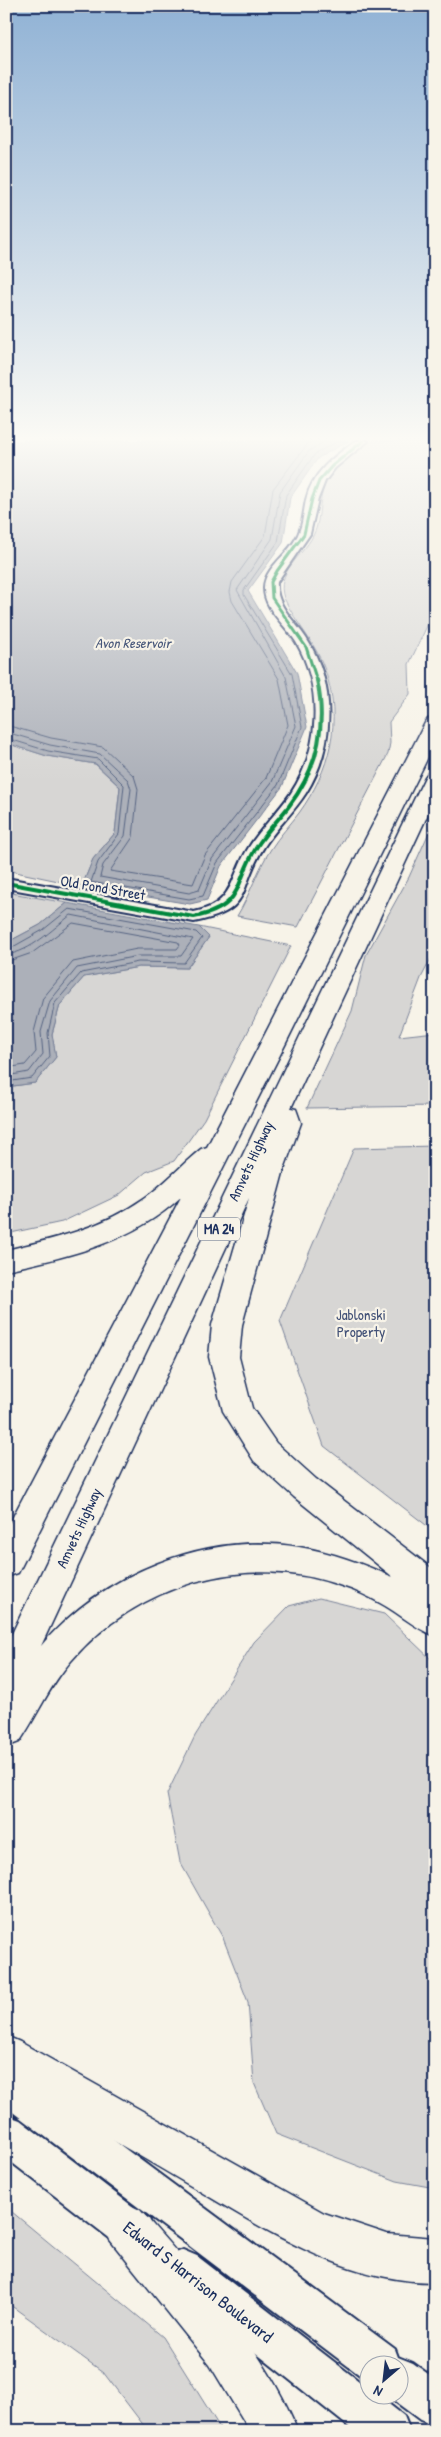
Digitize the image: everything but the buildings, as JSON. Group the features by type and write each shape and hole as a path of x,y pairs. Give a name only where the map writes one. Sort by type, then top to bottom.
{"highway":[{"name":"MA 24","path":"6,1563 435,723"},
{"name":"Amvets Highway","path":"6,1682 435,777"},
{"path":"287,1086 288,1123 271,1169 227,1325 224,1357 238,1411 265,1452 298,1482 435,1591"},
{"path":"6,1260 70,1245 131,1219 163,1198 188,1172 220,1146"},
{"path":"6,1730 46,1666 71,1637 132,1591 168,1575 207,1564 260,1557 314,1562 372,1581 397,1594 435,1621"},
{"path":"6,2056 310,2230 355,2248 387,2256 435,2260"},
{"path":"124,2225 222,2342 244,2374 275,2431"}],"main road":[{"path":"6,2083 367,2354"},
{"name":"Edward S Harrison Boulevard","path":"6,2134 389,2431"},
{"path":"408,2385 435,2405"}],"street":[{"name":"Old Pond Street","path":"6,883 194,917 211,915 221,911 231,902 254,850 298,794 315,757 321,735 322,715 316,675 301,640 272,595 271,583 291,555"}],"green space":[{"path":"299,555 435,555 435,609 409,664 410,694 389,722 390,743 388,754 298,927 237,916 266,857 299,813 319,780 326,763 333,727 333,708 325,670 316,651 284,598 283,580"},
{"path":"6,743 47,756 95,764 120,787 115,833 93,859 82,886 6,870"},
{"path":"435,819 435,951 421,978 399,1036 435,1032 435,1106 307,1108 352,1011 366,955 409,877"},
{"path":"6,892 67,903 40,925 6,943"},
{"path":"199,927 291,946 204,1119 174,1161 146,1172 119,1195 62,1222 6,1234 6,1087 35,1083 56,1057 52,1034 60,1005 84,977 139,967 187,968 209,937"},
{"name":"Jablonski Property","path":"435,1146 435,1532 324,1446 280,1321 354,1148"},
{"path":"319,1598 384,1614 435,1663 435,2188 397,2181 276,2134 254,2083 248,2002 223,1938 180,1862 167,1794 195,1736 254,1642 289,1606"},
{"path":"6,2207 163,2337 222,2431 148,2431 103,2372 6,2302"}],"water":[{"name":"Avon Reservoir","path":"6,555 274,555 248,591 297,673 307,727 282,787 221,866 207,900 190,904 82,886 93,859 115,833 120,787 96,764 47,756 6,743"},
{"path":"67,903 199,927 209,937 187,968 139,967 84,977 60,1005 52,1034 56,1057 35,1083 6,1087 6,943 40,925"}],"cycle path":[{"path":"6,883 194,917 210,914 221,909 229,902 235,894 255,849 290,805 306,780 317,753 320,739 322,709 314,667 302,641 276,606 270,590 273,576 290,555"}]}
